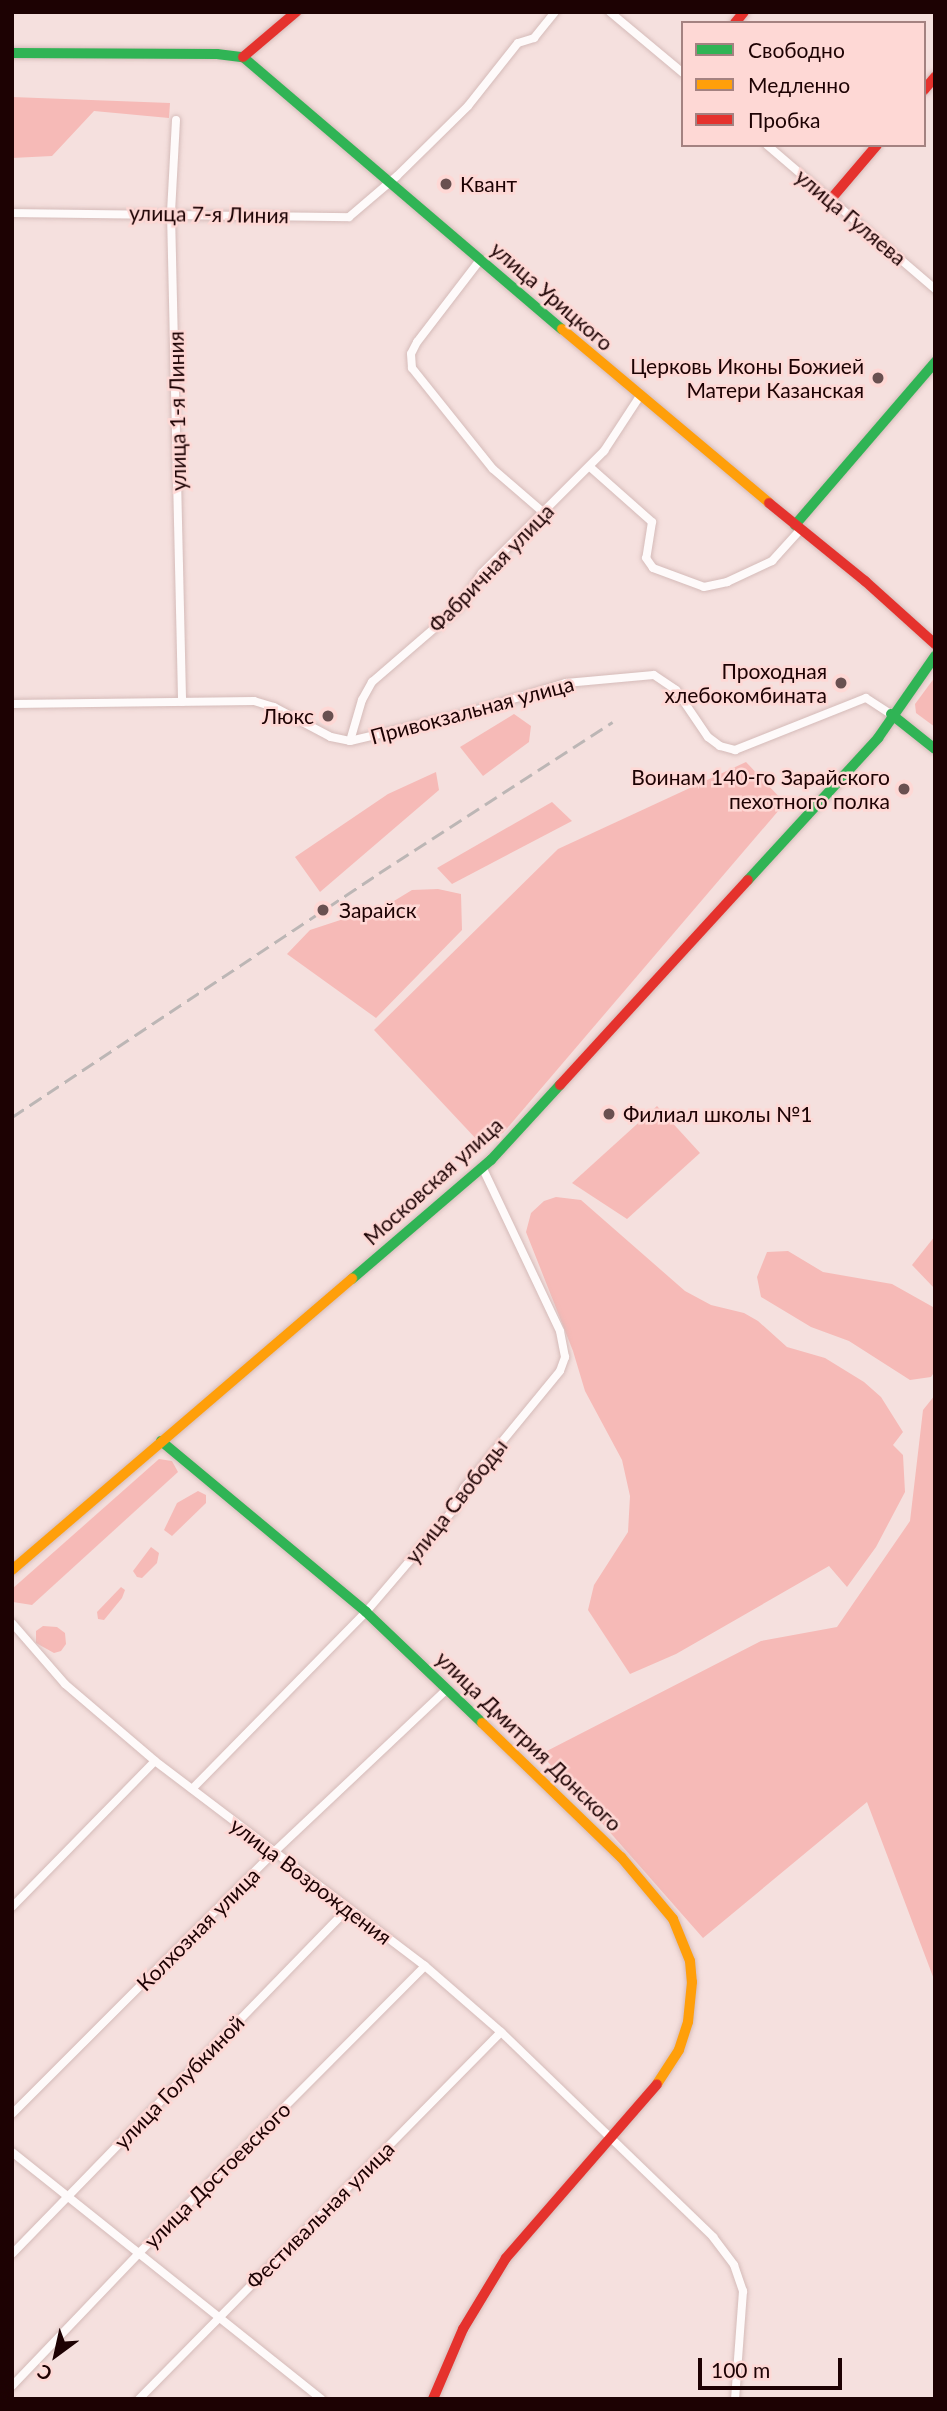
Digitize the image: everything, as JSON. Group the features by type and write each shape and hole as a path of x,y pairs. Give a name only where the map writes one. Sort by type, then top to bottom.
{"main road":[{"path":"12,53 217,54 243,57 296,12"},
{"name":"улица Урицкого","path":"243,57 391,180 480,260 640,396 865,581 935,644"},
{"path":"831,199 875,147"},
{"path":"797,527 935,362"},
{"name":"Московская улица","path":"12,1570 482,1167 878,738 891,714 935,656"},
{"path":"891,714 935,749"},
{"name":"улица Дмитрия Донского","path":"162,1441 366,1612 447,1689 621,1857 660,1900 683,1940 692,1982 688,2022 679,2050 665,2076 506,2258 463,2329 433,2399"}],"street":[{"name":"улица 7-я Линия","path":"12,213 349,217 468,106 518,43 534,38 555,12"},
{"path":"610,12 681,71"},
{"name":"улица 1-я Линия","path":"176,120 171,213 182,702"},
{"name":"улица Гуляева","path":"769,147 935,289"},
{"path":"480,260 417,342 411,354 412,368 493,469 544,513"},
{"name":"Фабричная улица","path":"350,741 362,700 372,682 459,607 482,573 604,451 640,396"},
{"path":"590,467 652,522 646,558 653,568 704,587 727,582 772,561 797,527"},
{"name":"Привокзальная улица","path":"12,704 264,704 331,737 350,741 460,715 566,683 654,675 663,678 676,690 708,737 720,746 735,750 866,698 891,714"},
{"name":"улица Свободы","path":"192,1789 366,1612 454,1509 464,1488 561,1371 565,1357 560,1331 482,1167"},
{"name":"улица Возрождения","path":"12,1623 65,1684 155,1761 347,1910 425,1966 502,2032 713,2237 740,2277 742,2315 735,2399"},
{"name":"Колхозная улица","path":"12,2113 273,1853 447,1689"},
{"path":"14,1903 155,1761"},
{"name":"улица Голубкиной","path":"12,2254 347,1910"},
{"name":"улица Достоевского","path":"12,2386 137,2255 425,1966"},
{"name":"Фестивальная улица","path":"139,2399 502,2032"},
{"path":"12,2152 137,2255 321,2399"}],"shaded area":[{"path":"12,97 170,103 169,118 94,111 52,156 12,158"},
{"path":"935,677 935,727 916,713 915,704"},
{"path":"514,714 531,726 529,742 483,776 460,747"},
{"path":"746,762 785,803 503,1133 479,1142 374,1030 558,849"},
{"path":"436,772 439,790 320,892 295,857 388,794"},
{"path":"552,802 572,821 452,884 437,868"},
{"path":"438,889 461,894 462,930 376,1018 287,954 310,930 389,904 412,890"},
{"path":"657,1106 700,1153 627,1219 572,1183"},
{"path":"556,1197 581,1200 685,1291 711,1305 744,1313 758,1321 787,1347 825,1358 864,1382 881,1397 903,1432 893,1445 903,1455 905,1492 876,1547 847,1587 829,1566 676,1654 630,1674 588,1610 594,1585 628,1532 630,1496 622,1460 585,1391 573,1351 526,1232 531,1213 544,1201"},
{"path":"935,1236 935,1289 912,1265"},
{"path":"788,1251 823,1272 892,1284 933,1307 935,1371 931,1377 910,1380 849,1341 811,1327 761,1297 757,1277 767,1252"},
{"path":"935,1395 935,1982 867,1802 703,1938 541,1754 761,1641 837,1627 910,1521 923,1410"},
{"path":"159,1459 172,1461 178,1472 32,1605 13,1602 12,1589"},
{"path":"198,1491 206,1495 206,1503 172,1536 164,1530 177,1503"},
{"path":"151,1547 159,1553 157,1563 142,1578 137,1577 133,1571"},
{"path":"121,1587 125,1590 122,1598 104,1620 98,1619 97,1612"},
{"path":"43,1626 57,1627 65,1633 66,1644 61,1651 54,1653 36,1643 36,1631"}],"railway":[{"path":"12,1117 612,722"}],"traffic: fast":[{"path":"12,53 217,54 243,57"},
{"path":"243,57 562,329"},
{"path":"795,525 935,362"},
{"path":"748,880 878,738 935,656"},
{"path":"891,714 935,749"},
{"path":"352,1279 491,1160 560,1085"},
{"path":"161,1441 366,1612 482,1723"}],"traffic: slow":[{"path":"562,329 769,503"},
{"path":"12,1570 352,1279"},
{"path":"482,1723 621,1857 673,1919 690,1961 692,1982 688,2022 679,2050 657,2084"}],"traffic: jam":[{"path":"243,57 296,12"},
{"path":"737,21 744,12"},
{"path":"926,88 935,77"},
{"path":"831,199 875,147"},
{"path":"769,503 865,581 935,644"},
{"path":"560,1085 748,880"},
{"path":"433,2399 463,2329 506,2258 657,2084"}],"place":[{"name":"Квант","path":"446,184"},
{"name":"Церковь Иконы Божией Матери Казанская","path":"878,378"},
{"name":"Проходная хлебокомбината","path":"841,683"},
{"name":"Люкс","path":"328,716"},
{"name":"Воинам 140-го Зарайского пехотного полка","path":"904,789"},
{"name":"Зарайск","path":"323,910"},
{"name":"Филиал школы №1","path":"609,1114"}]}
